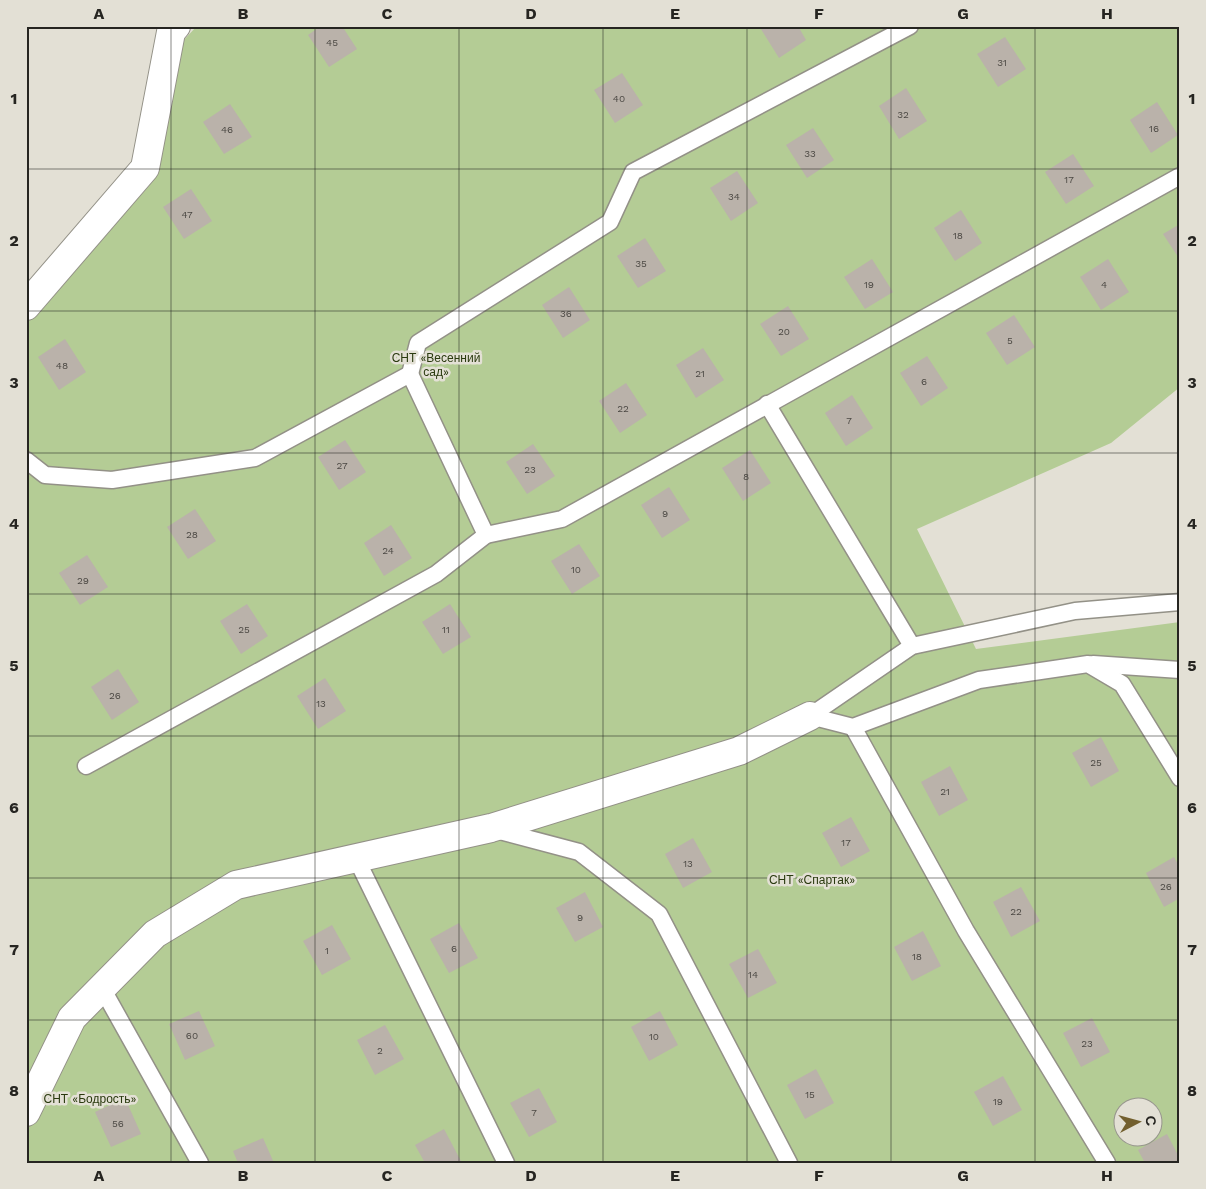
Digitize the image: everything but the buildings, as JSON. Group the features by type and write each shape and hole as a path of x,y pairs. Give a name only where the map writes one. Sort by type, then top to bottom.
{"street":[{"path":"26,306 146,168 171,32 176,26"},
{"path":"26,1112 72,1018 155,934 236,885 491,828 739,751 810,716"}],"lane":[{"path":"486,535 410,374 418,343 610,222 633,172 910,26"},
{"path":"86,766 436,574 486,535 562,519 1180,176"},
{"path":"26,460 45,475 112,480 255,458 410,374"},
{"path":"767,404 912,646"},
{"path":"810,716 912,646 1075,611 1180,602"},
{"path":"810,716 853,727 979,680 1088,664 1180,670"},
{"path":"1088,664 1122,684 1180,778"},
{"path":"853,727 966,931 1108,1163"},
{"path":"491,828 579,852 659,914 789,1163"},
{"path":"356,858 506,1163"},
{"path":"102,988 200,1163"}],"green space":[{"path":"197,26 1180,26 1180,387 1111,443 917,529 976,649 1180,622 1180,1163 26,1163 26,322 149,186 180,44"}],"park label":[{"name":"СНТ «Весенний сад»","path":"436,365"},
{"name":"СНТ «Спартак»","path":"812,880"},
{"name":"СНТ «Бодрость»","path":"90,1099"}]}
